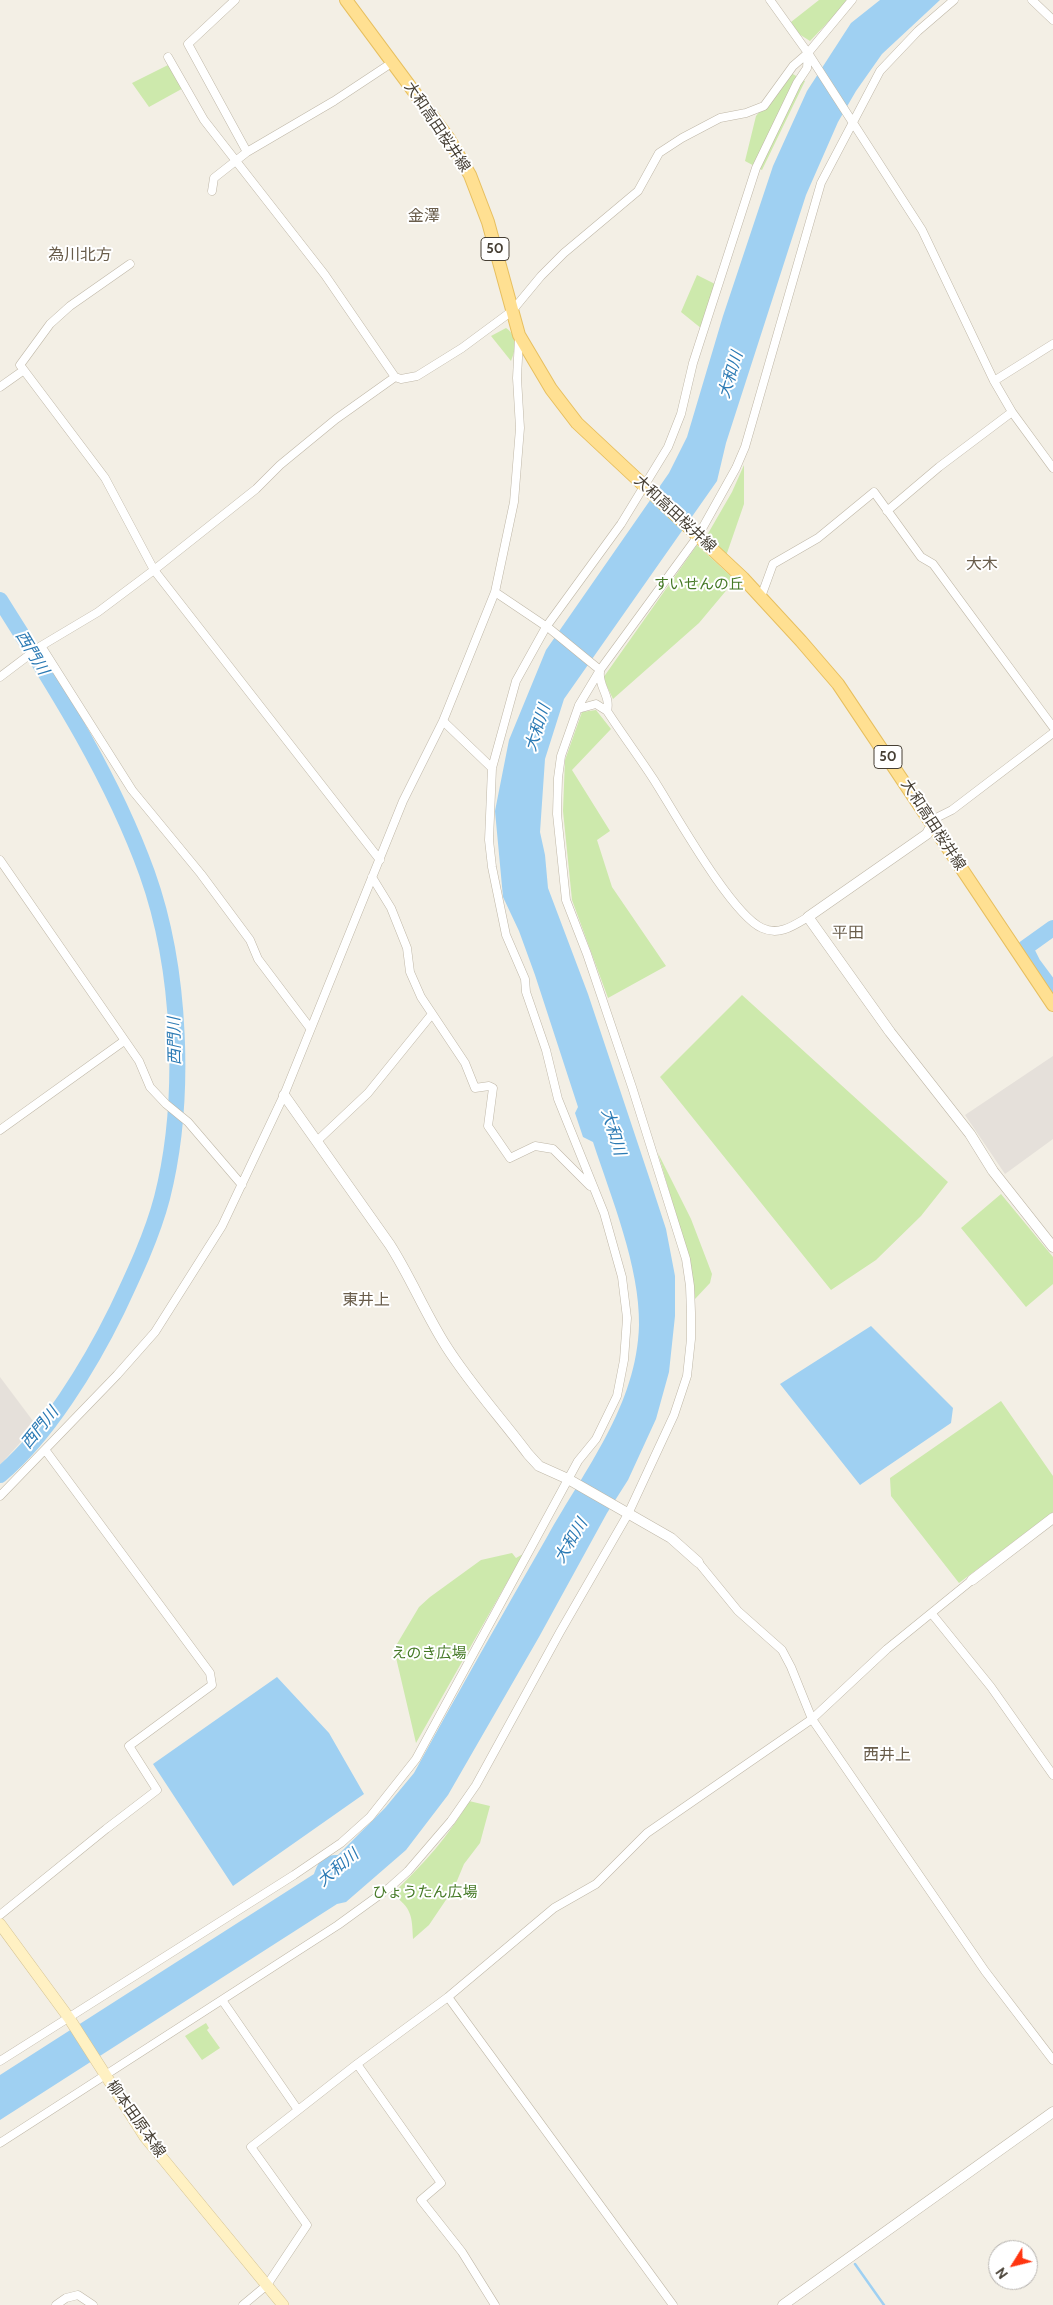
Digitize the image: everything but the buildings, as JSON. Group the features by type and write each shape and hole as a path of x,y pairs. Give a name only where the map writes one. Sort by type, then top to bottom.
{"main road":[{"name":"大和高田桜井線","path":"346,0 449,139 470,175 488,222 519,335 551,389 577,423 761,597 838,684 1053,1005"},
{"name":"柳本田原本線","path":"0,1924 70,2019 145,2137 283,2305"}],"street":[{"path":"234,0 188,44 247,152"},
{"path":"770,0 808,53 922,230 994,381 1012,412 1053,468"},
{"path":"168,57 204,120 325,275 395,377 401,379 417,376 462,348 512,311 540,276 564,253 638,191 659,153 682,138 720,118 746,113 764,106 793,66 808,53 852,0"},
{"path":"0,2143 338,1925 389,1888 408,1871 451,1821 476,1785 626,1512 674,1415 686,1376 691,1339 690,1286 686,1259 588,954 566,900 557,814 561,756 578,709 598,668 696,534 736,468 744,447 821,183 852,121 880,71 918,31 954,0"},
{"path":"1032,0 1053,20"},
{"path":"0,2061 70,2019 294,1875 341,1843 370,1817 416,1758 570,1481 578,1461 596,1439 617,1396 624,1360 626,1318 622,1277 604,1213 593,1190 558,1100 546,1050 526,992 525,979 506,935 492,866 489,840 492,768 516,681 548,628 646,488 668,447 681,414 693,362 756,168 797,83 807,68 808,53"},
{"path":"212,191 214,178 247,152 334,101 393,62"},
{"path":"130,264 70,306 50,324 20,365 105,478 154,570 380,860"},
{"path":"0,1496 46,1451 150,1338 222,1226 284,1095 403,801 443,721 495,592 514,502 520,428 517,378 519,335"},
{"path":"994,381 1053,344"},
{"path":"0,387 24,370"},
{"path":"0,677 40,647 98,612 154,570 256,489 280,464 336,419 395,377"},
{"path":"887,511 939,467 1012,412"},
{"path":"761,597 773,564 818,538 874,492 921,556 934,564 1053,727"},
{"path":"495,592 548,628 598,668 599,680 609,702 607,711"},
{"path":"40,647 132,790 234,918 250,940 258,959 310,1028"},
{"path":"578,709 596,704 607,711 653,778 698,851 740,910 751,921 763,928 776,930 787,930 927,834 931,823 952,810 1053,733"},
{"path":"443,721 492,768"},
{"path":"0,860 138,1061 150,1087 166,1104 188,1122 242,1185"},
{"path":"372,877 391,908 407,948 410,972 421,997 466,1064 475,1088 490,1086 493,1088 488,1126 510,1158 535,1146 553,1149 593,1190"},
{"path":"808,916 890,1032 916,1062 970,1134 993,1172 1053,1247"},
{"path":"317,1141 368,1093 432,1014"},
{"path":"0,1130 124,1041"},
{"path":"284,1095 390,1245 423,1308 447,1348 528,1454 539,1466 570,1481 670,1538 698,1562 738,1611 782,1650 812,1719 985,1971 1053,2060"},
{"path":"0,1915 157,1790 129,1746 212,1685 210,1674 46,1451"},
{"path":"243,2305 267,2285 281,2268 307,2225 251,2147 357,2064 448,1997 554,1908 596,1884 647,1834 812,1719 887,1649 972,1580 1053,1518"},
{"path":"932,1614 991,1687 1053,1775"},
{"path":"448,1997 673,2305"},
{"path":"222,2000 298,2110"},
{"path":"357,2064 441,2182 421,2200 462,2252 495,2305"},
{"path":"783,2305 1053,2112"},
{"path":"56,2305 66,2298 78,2295 93,2305"}],"shaded area":[{"path":"1053,1056 1053,1139 1005,1174 965,1115"},
{"path":"0,1377 36,1425 0,1465"}],"green space":[{"path":"819,0 849,0 810,41 799,34 791,22"},
{"path":"174,62 187,86 149,107 132,83"},
{"path":"791,73 805,81 762,170 745,161 756,116"},
{"path":"697,275 717,285 702,329 681,312"},
{"path":"506,328 513,335 515,343 511,361 491,336"},
{"path":"744,465 744,504 726,556 706,537 732,492"},
{"name":"すいせんの丘","path":"697,545 735,580 699,623 613,699 603,678"},
{"path":"596,710 611,729 572,770 610,831 597,840 612,887 666,966 608,998 572,900 563,811 565,760 582,712"},
{"path":"742,995 948,1182 921,1216 876,1260 831,1290 660,1077"},
{"path":"658,1153 691,1219 712,1274 710,1283 695,1299 691,1266"},
{"path":"1001,1194 1053,1257 1053,1284 1026,1307 961,1228"},
{"path":"1001,1401 1053,1476 1053,1512 959,1583 891,1496 890,1478"},
{"name":"えのき広場","path":"512,1553 516,1558 523,1554 416,1743 394,1649 419,1607 430,1597 481,1560"},
{"name":"ひょうたん広場","path":"469,1801 490,1806 480,1843 464,1864 454,1888 429,1925 413,1939 410,1913 404,1904 392,1894 434,1850 453,1826"},
{"path":"206,2023 209,2028 207,2030 220,2048 202,2060 185,2036"}],"water":[{"name":"大和川","path":"880,0 940,0 882,54 856,91 838,122 806,195 726,443 717,481 564,699 545,759 540,832 545,855 548,888 588,994 650,1180 666,1229 675,1276 675,1316 669,1372 656,1419 628,1480 607,1513 539,1637 448,1795 406,1850 346,1902 337,1904 0,2120 0,2075 314,1874 322,1859 338,1855 385,1808 414,1773 513,1596 592,1461 619,1409 629,1382 636,1354 639,1325 635,1280 616,1209 593,1142 583,1137 575,1113 578,1107 535,975 519,931 503,897 495,811 509,740 546,650 669,473 687,437 723,316 773,166 807,91 851,23"},
{"path":"871,1326 953,1408 951,1423 860,1485 780,1384"},
{"path":"277,1677 329,1733 364,1794 233,1886 153,1764"}],"waterway":[{"name":"西門川","path":"0,600 81,733 100,767 133,837 147,873 167,950 177,1034 175,1119 170,1160 162,1198 148,1241 117,1310 81,1376 51,1420 17,1459 0,1475"},
{"path":"1053,928 1025,948 1033,964 1053,991"},
{"path":"855,2264 884,2305"}],"district":[{"name":"金澤","path":"424,216"},
{"name":"為川北方","path":"80,255"},
{"name":"大木","path":"982,564"},
{"name":"平田","path":"848,933"},
{"name":"東井上","path":"366,1300"},
{"name":"西井上","path":"887,1755"}]}
